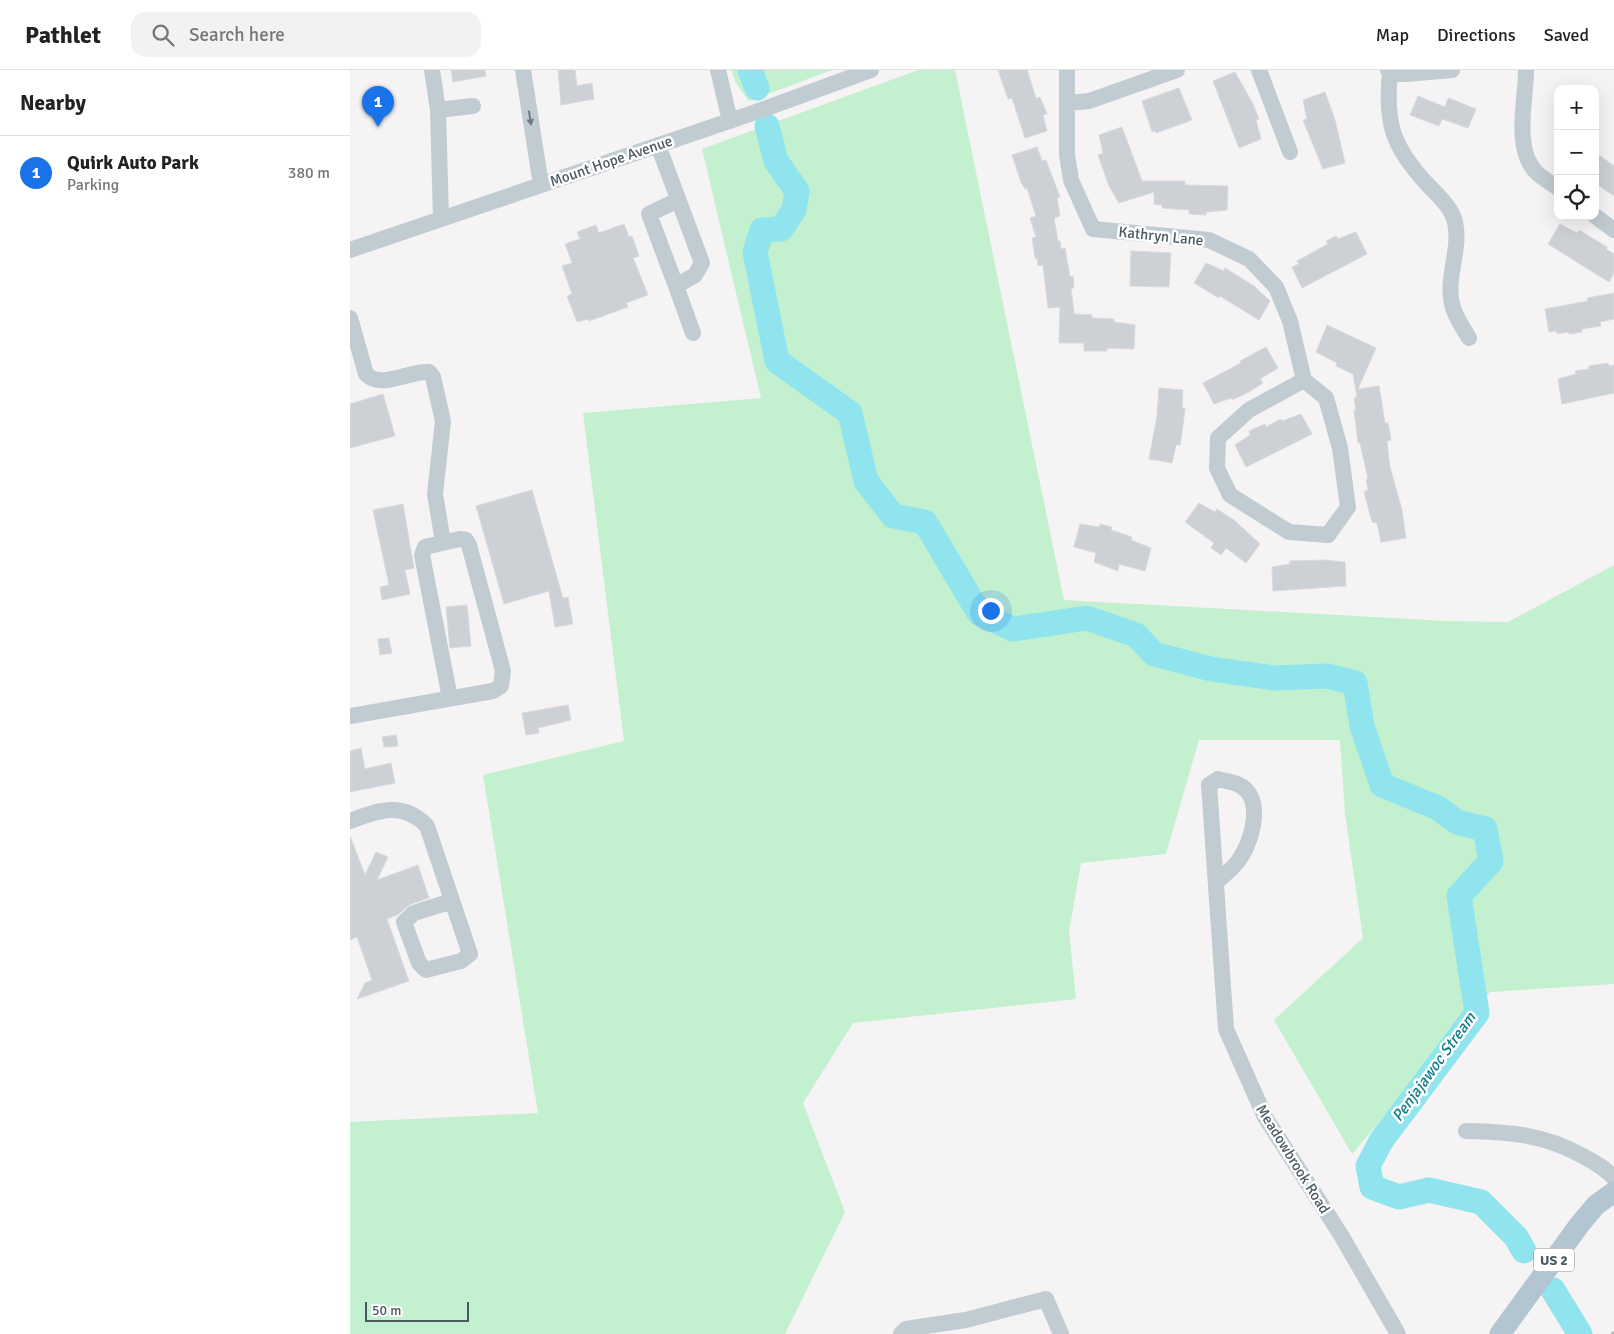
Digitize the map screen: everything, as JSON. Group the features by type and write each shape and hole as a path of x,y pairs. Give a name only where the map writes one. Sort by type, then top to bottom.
{"main road":[{"name":"US 2","path":"1500,1334 1580,1224 1596,1205 1614,1192"}],"street":[{"path":"432,70 438,110 441,219"},
{"path":"523,70 541,185"},
{"path":"718,70 730,121"},
{"name":"Mount Hope Avenue","path":"350,250 730,121 871,70"},
{"path":"1067,70 1068,103 1089,101 1177,70"},
{"path":"1259,70 1290,152"},
{"path":"1452,70 1406,74 1389,71 1387,105 1394,137 1409,164 1453,216 1457,239 1451,267 1452,304 1469,338"},
{"path":"1526,70 1521,124 1526,156 1535,171 1554,185"},
{"name":"Kathryn Lane","path":"1068,103 1067,155 1071,180 1093,229 1209,240 1250,259 1276,287 1290,321 1304,380"},
{"path":"438,110 473,106"},
{"path":"658,145 702,263 695,276 676,286"},
{"path":"678,200 649,214 693,333"},
{"path":"1599,219 1614,230"},
{"path":"350,318 366,374 370,379 382,381 422,371 429,372 433,376 443,421 435,494 443,542"},
{"path":"1304,380 1326,398 1340,448 1348,507 1328,535 1289,532 1230,495 1217,468 1218,438 1250,410 1304,380"},
{"path":"350,716 493,691 501,686 503,672 469,545 466,540 460,539 425,547 422,555 450,698"},
{"name":"Meadowbrook Road","path":"1216,882 1241,858 1255,818 1252,798 1239,784 1218,779 1209,784 1226,1029 1264,1117 1341,1235 1398,1334"},
{"path":"350,821 373,812 398,809 419,817 427,826 470,954 461,961 426,970 419,963 404,922 414,913 452,902"},
{"path":"1466,1131 1529,1134 1564,1145 1607,1170 1614,1178"},
{"path":"900,1334 906,1329 966,1320 1046,1299 1062,1334"}],"green space":[{"path":"731,70 832,70 749,101 736,83"},
{"path":"918,70 955,70 1064,600 1446,621 1508,622 1614,565 1614,984 1490,992 1352,1154 1274,1020 1363,938 1345,814 1340,740 1199,740 1166,854 1081,863 1069,932 1076,999 853,1023 803,1103 845,1212 785,1334 350,1334 350,1122 538,1113 483,775 624,741 583,413 761,398 702,149"}],"building":[{"path":"451,70 485,70 486,76 453,82"},
{"path":"558,70 575,70 577,86 592,83 594,99 561,105"},
{"path":"998,70 1027,70 1036,98 1040,97 1047,114 1043,115 1047,131 1025,138 1012,98 1008,99"},
{"path":"1235,72 1259,119 1256,120 1261,139 1239,148 1213,81"},
{"path":"1179,88 1192,120 1156,133 1155,131 1152,132 1142,101"},
{"path":"1325,92 1335,120 1345,163 1323,169 1303,120 1307,119 1303,100"},
{"path":"1418,96 1445,107 1448,98 1476,109 1468,128 1442,119 1439,126 1410,115"},
{"path":"1122,127 1142,181 1185,181 1185,185 1228,186 1227,210 1206,212 1206,215 1189,214 1189,210 1162,208 1162,205 1154,204 1154,192 1119,203 1109,186 1098,155 1103,153 1099,135"},
{"path":"1037,147 1042,161 1046,160 1060,197 1057,198 1060,216 1054,218 1058,241 1060,241 1061,249 1065,248 1070,277 1073,276 1074,288 1071,288 1074,314 1092,315 1092,318 1114,319 1114,322 1135,325 1134,349 1107,348 1107,351 1084,351 1084,343 1059,343 1060,307 1048,308 1043,265 1038,266 1032,238 1036,237 1030,218 1036,216 1027,188 1025,189 1021,182 1012,155"},
{"path":"1599,155 1614,166 1614,196 1599,186"},
{"path":"624,224 629,237 632,236 639,256 633,258 648,295 626,303 628,307 589,321 588,319 577,322 567,296 572,294 562,266 572,263 565,244 580,239 577,232 596,225 599,233"},
{"path":"1560,224 1577,233 1579,230 1607,247 1606,249 1614,254 1614,273 1609,282 1548,244"},
{"path":"1356,232 1367,254 1302,288 1292,267 1299,264 1297,261 1328,244 1326,241 1336,236 1338,239"},
{"path":"1131,251 1171,253 1169,287 1130,286"},
{"path":"1206,263 1224,271 1225,268 1254,286 1270,301 1259,320 1220,296 1219,298 1194,283"},
{"path":"1614,293 1614,319 1600,322 1601,326 1582,329 1582,332 1557,334 1556,331 1549,332 1545,309 1588,301 1587,298"},
{"path":"1327,325 1376,348 1358,389 1379,386 1385,423 1388,423 1391,440 1387,441 1390,467 1402,510 1406,538 1381,542 1377,523 1372,522 1364,492 1368,490 1366,479 1368,479 1360,443 1358,443 1354,410 1356,410 1354,398 1357,397 1353,374 1336,366 1337,363 1316,352"},
{"path":"1266,347 1278,368 1260,379 1263,383 1249,392 1232,400 1231,398 1214,404 1203,383"},
{"path":"1608,363 1609,366 1614,365 1614,393 1562,404 1558,379 1576,374 1575,371 1589,369 1589,366"},
{"path":"1159,388 1183,390 1182,408 1185,408 1182,433 1180,445 1176,445 1172,463 1149,459 1157,416"},
{"path":"383,394 395,436 350,448 350,404"},
{"path":"1301,414 1312,434 1246,467 1235,445 1250,435 1249,431 1265,424 1266,427 1281,419 1282,421"},
{"path":"532,490 563,598 568,597 573,624 555,627 549,591 504,604 476,506"},
{"path":"1199,503 1215,512 1217,509 1234,520 1260,544 1246,563 1226,548 1221,555 1211,548 1214,543 1185,522"},
{"path":"403,504 414,568 405,570 410,594 382,600 380,587 389,585 373,510"},
{"path":"1080,524 1099,527 1100,524 1112,527 1111,530 1132,537 1131,540 1151,548 1145,571 1119,564 1118,571 1094,562 1096,553 1074,547"},
{"path":"1324,560 1345,562 1346,586 1273,591 1272,567 1290,564 1290,561"},
{"path":"467,605 471,646 450,648 446,607"},
{"path":"389,638 392,653 380,655 378,639"},
{"path":"568,705 571,720 538,728 539,733 526,735 522,713"},
{"path":"396,735 398,746 384,747 382,737"},
{"path":"361,748 365,769 391,763 395,783 350,792 350,751"},
{"path":"350,836 365,875 376,852 388,857 377,880 418,865 429,898 411,904 397,915 387,919 409,981 357,999 365,983 372,980 357,937 350,940"}],"waterway":[{"name":"Penjajawoc Stream","path":"750,70 757,88"},
{"name":"Penjajawoc Stream","path":"767,126 776,161 797,191 794,210 781,229 762,230 755,252 777,361 850,413 866,481 893,516 925,522 979,613 1013,629 1087,618 1136,635 1154,654 1211,669 1274,678 1327,676 1355,683 1362,726 1382,785 1438,808 1457,822 1485,829 1491,861 1459,896 1477,1013 1381,1141 1368,1166 1372,1187 1399,1197 1429,1190 1481,1202 1516,1237 1524,1251"},
{"name":"Penjajawoc Stream","path":"1553,1290 1580,1334"}],"place":[{"name":"Quirk Auto Park","path":"378,127"}]}
